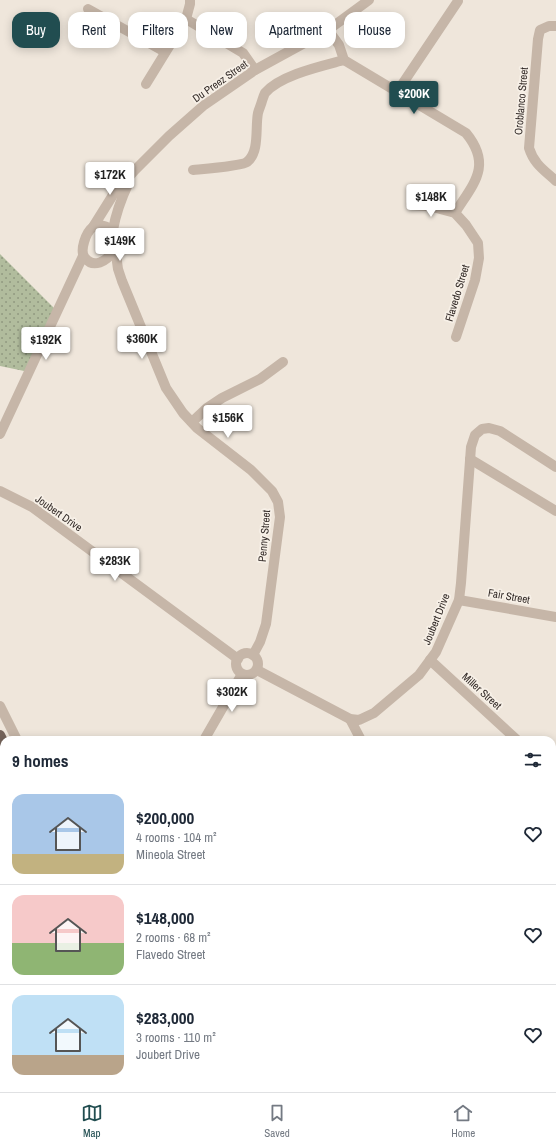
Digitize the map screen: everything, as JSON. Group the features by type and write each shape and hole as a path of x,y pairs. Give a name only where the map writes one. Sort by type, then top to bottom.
{"street":[{"path":"188,12 190,0"},
{"name":"Du Preez Street","path":"336,24 369,0"},
{"path":"397,92 458,1"},
{"path":"88,9 166,52"},
{"path":"188,20 243,53 255,70"},
{"name":"Oroblanco Street","path":"556,26 549,26 540,30 538,39 529,148 532,157 539,166 556,181"},
{"path":"336,41 344,60 466,133 473,141 478,152 479,166 477,178 455,213 429,206 411,205"},
{"path":"146,84 168,48"},
{"name":"Du Preez Street","path":"93,227 113,195 135,170 203,106 255,70 295,48"},
{"path":"193,170 235,166 247,163 254,152 258,113 264,94 273,86 288,78 308,70 344,60"},
{"name":"Du Preez Street","path":"113,230 121,199 135,170"},
{"name":"Flavedo Street","path":"455,213 466,225 478,243 479,258 475,280 456,337"},
{"path":"72,279 98,262 106,260 115,247 116,237 113,230 106,226 99,225 93,227 88,233 82,250 83,256 87,261 98,262"},
{"name":"Penny Street","path":"115,247 118,269 122,281 166,388 183,413 206,436 251,470 272,491 278,502 280,517 266,624 254,655"},
{"path":"0,434 83,256"},
{"name":"Penny Street","path":"98,262 112,270 122,281"},
{"path":"192,422 207,408 222,398 260,379 283,362"},
{"name":"Joubert Drive","path":"350,719 359,720 374,713 419,675 436,652 458,600 461,583 471,447 475,436 482,429 489,428 500,431 556,466"},
{"path":"470,459 556,511"},
{"name":"Joubert Drive","path":"0,490 32,507 238,659"},
{"name":"Fair Street","path":"458,600 556,617"},
{"path":"247,653 254,655 258,664 257,670 252,675 242,674 236,666 238,659 240,656 247,653"},
{"name":"Miller Street","path":"430,660 513,736"},
{"path":"257,670 350,719 359,736"},
{"path":"206,736 242,674"},
{"path":"0,706 15,736"}],"green space":[{"path":"0,254 57,311 29,372 0,366"}]}
